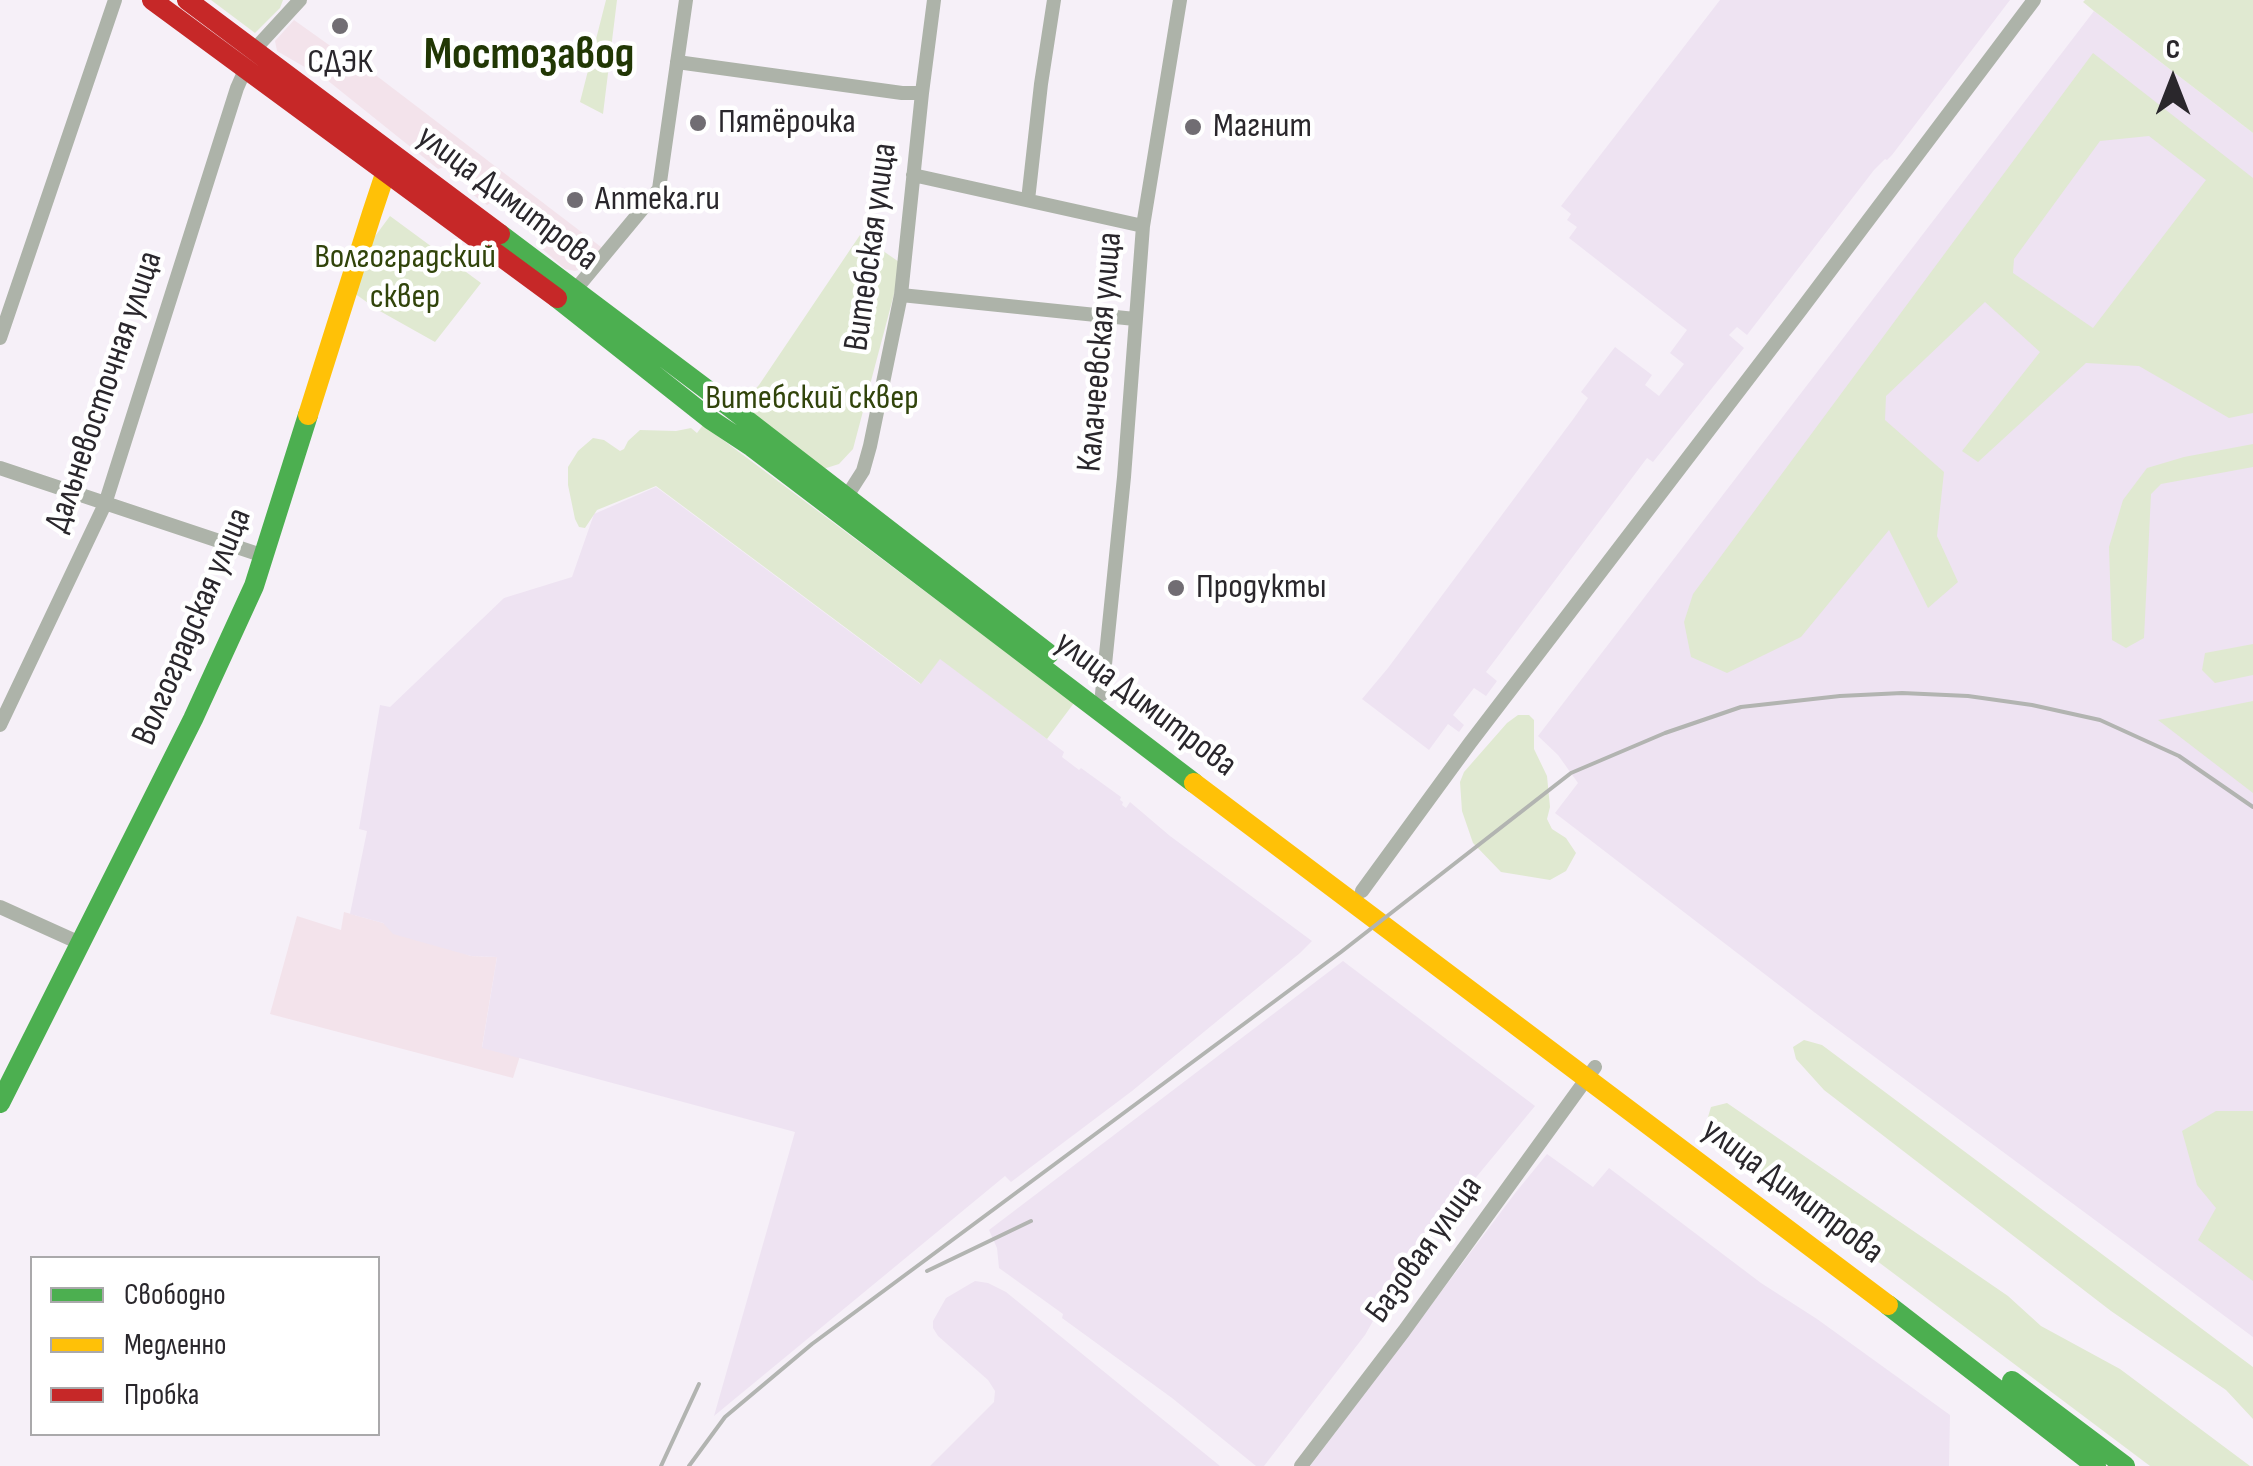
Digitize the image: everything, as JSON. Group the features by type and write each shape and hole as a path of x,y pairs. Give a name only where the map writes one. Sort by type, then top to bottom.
{"main road":[{"name":"улица Димитрова","path":"152,0 250,60 847,496 1098,701 1591,1073 2126,1466"},
{"name":"улица Димитрова","path":"187,0 250,60"},
{"name":"Волгоградская улица","path":"0,1103 82,944 254,586 391,164"},
{"name":"улица Димитрова","path":"569,296 711,420 1362,891 2096,1466"}],"street":[{"path":"0,338 116,0"},
{"path":"250,60 300,0"},
{"path":"569,296 660,189 686,0"},
{"name":"Витебская улица","path":"847,496 863,472 870,446 901,295 934,0"},
{"path":"1028,200 1054,0"},
{"name":"Калачеевская улица","path":"1098,701 1124,477 1143,226 1180,0"},
{"path":"1362,891 2034,0"},
{"name":"Дальневосточная улица","path":"0,725 104,504 231,107 250,60"},
{"path":"677,62 922,93"},
{"path":"913,176 1143,226"},
{"path":"901,295 1135,319"},
{"path":"0,468 264,556"},
{"path":"0,907 82,944"},
{"name":"Базовая улица","path":"1301,1466 1591,1073"}],"shaded area":[{"path":"1720,0 2010,0 1747,335 1737,327 1729,335 1744,348 1653,462 1647,458 1486,672 1497,681 1486,696 1474,688 1453,715 1464,725 1459,732 1448,724 1429,750 1362,699 1574,418 1588,398 1581,392 1615,347 1652,375 1645,385 1659,396 1684,364 1670,353 1687,330 1569,238 1577,227 1567,220 1571,214 1561,206"},
{"path":"2094,11 2253,133 2253,1337 1814,1012 1555,813 1578,783 1538,736"},
{"path":"294,20 374,77 369,70 605,250 582,269 565,269 540,247 543,236 494,201 487,205 472,194 472,183 448,166 438,169 327,80 277,51 275,41"},
{"path":"656,487 920,684 940,658 1064,752 1062,757 1121,797 1122,805 1126,808 1130,802 1312,941 1132,1091 1011,1182 1005,1176 714,1416 795,1132 482,1048 497,957 471,956 393,934 383,923 350,914 367,831 359,829 380,705 390,707 504,598 572,577 594,514"},
{"path":"344,912 471,956 497,957 482,1047 520,1056 513,1078 270,1014 297,916 341,930"},
{"path":"1343,961 1535,1106 1473,1181 1365,1335 1264,1466 1256,1466 999,1268 997,1248 989,1230"},
{"path":"1547,1154 1593,1187 1609,1168 1761,1283 1950,1415 1949,1466 1310,1466"},
{"path":"975,1281 1006,1292 1220,1466 930,1466 994,1402 995,1391 988,1380 933,1328 946,1298"}],"green space":[{"path":"211,0 283,0 255,33"},
{"path":"606,0 617,0 603,114 580,102"},
{"path":"2085,0 2253,0 2253,133 2094,11"},
{"path":"2093,53 2253,178 2253,413 2229,418 2139,366 2086,363 1978,462 1962,451 2040,352 1985,302 1886,396 1885,420 1944,472 1937,536 1958,582 1928,608 1889,530 1801,637 1727,673 1691,657 1684,622 1693,594","holes":["2149,136 2206,180 2093,328 2013,273 2014,259 2100,141"]},
{"name":"Волгоградский сквер","path":"390,216 481,283 435,342 354,293 373,239"},
{"name":"Витебский сквер","path":"860,235 902,264 853,449 839,464 820,470 738,400 759,385"},
{"path":"703,425 1074,703 1047,739 940,659 921,684 656,486 597,510 585,528 579,527 568,485 568,467 593,438 620,451 640,430 691,428 697,433"},
{"path":"2253,444 2253,467 2161,484 2151,494 2144,638 2126,648 2112,640 2109,547 2123,500 2147,468"},
{"path":"2253,644 2253,675 2215,683 2202,670 2205,653"},
{"path":"2253,701 2253,793 2158,720"},
{"path":"1518,715 1529,715 1534,720 1534,749 1547,776 1547,819 1576,853 1566,871 1550,880 1501,872 1473,843 1462,811 1460,782 1464,772"},
{"path":"1804,1040 1822,1045 2253,1367 2253,1419 2226,1390 2111,1311 1824,1090 1796,1059 1793,1047"},
{"path":"1727,1103 2008,1296 2041,1326 2120,1369 2250,1466 2150,1466 1712,1137 1705,1127 1711,1107"},
{"path":"2216,1111 2253,1111 2253,1281 2198,1240 2216,1208 2197,1185 2182,1131"}],"railway":[{"path":"689,1466 725,1417 812,1344 1341,952 1571,773 1665,733 1741,707 1840,696 1968,696 2100,720 2179,756 2253,807"},
{"path":"927,1271 1031,1221"},
{"path":"661,1466 699,1384"}],"traffic: fast":[{"path":"500,234 1049,654"},
{"path":"557,298 711,420 752,447 1194,783"},
{"path":"0,1103 193,719 254,586 308,415"},
{"path":"1888,1305 2096,1466"},
{"path":"2012,1381 2125,1466"}],"traffic: slow":[{"path":"308,415 392,162"},
{"path":"1194,783 1888,1305"}],"traffic: jam":[{"path":"152,0 557,298"},
{"path":"187,0 500,234"}],"place":[{"name":"СДЭК","path":"340,26"},
{"name":"Пятёрочка","path":"698,123"},
{"name":"Магнит","path":"1193,127"},
{"name":"Аптека.ru","path":"575,200"},
{"name":"Продукты","path":"1176,588"}],"district":[{"name":"Мостозавод","path":"529,57"}]}
